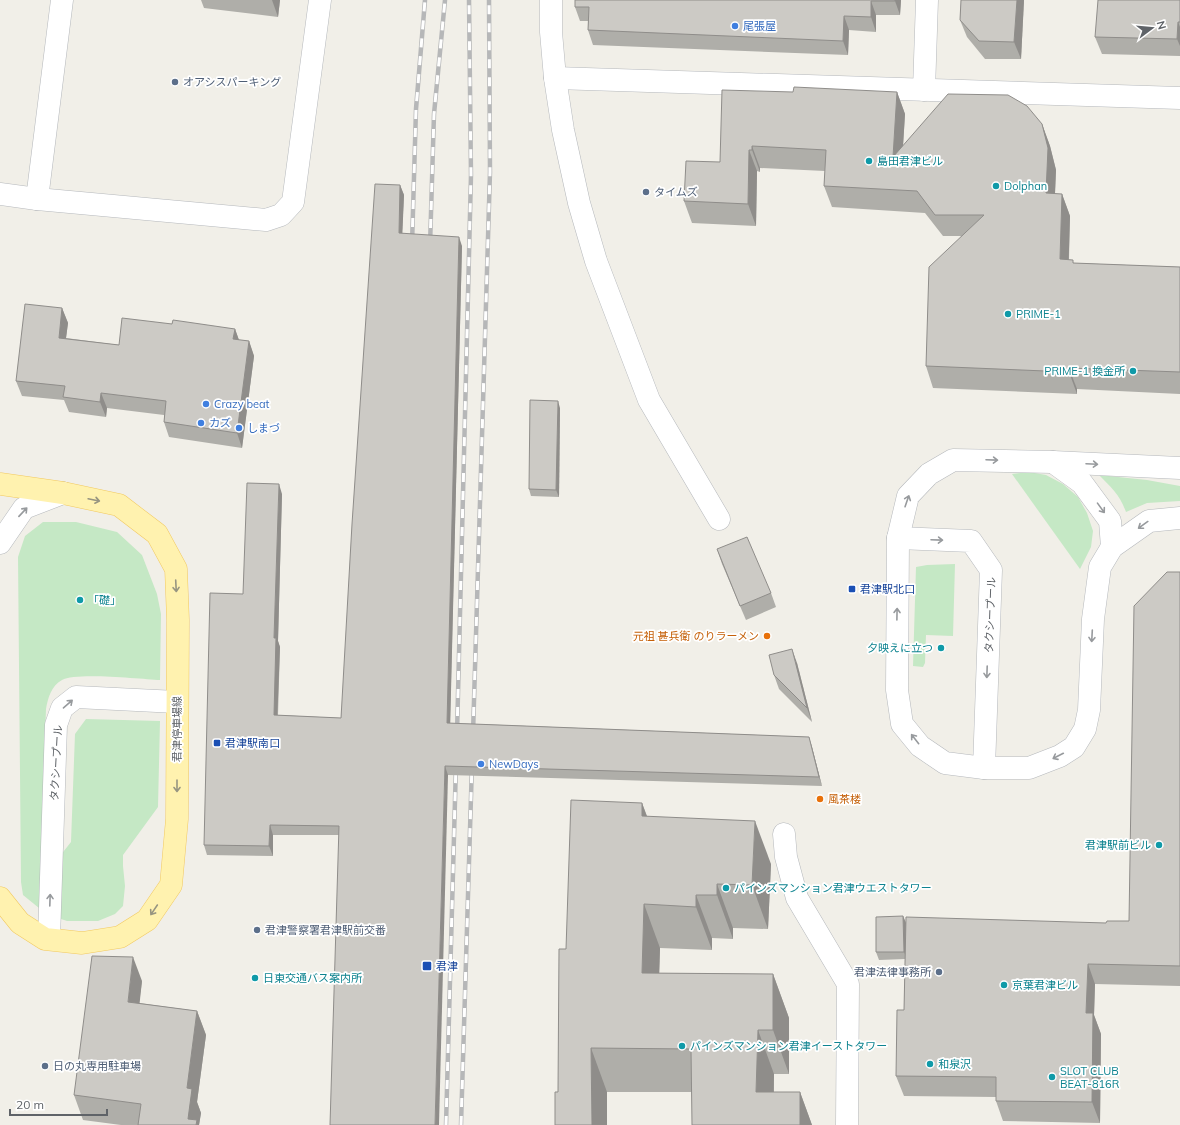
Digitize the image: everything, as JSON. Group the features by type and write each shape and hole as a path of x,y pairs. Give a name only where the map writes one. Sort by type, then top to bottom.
{"main road":[{"name":"君津停車場線","path":"0,484 63,493 119,505 157,534 176,569 178,620 177,818 171,885 147,920 120,937 82,943 45,939 20,923 0,898"}],"street":[{"path":"37,199 62,0"},
{"path":"0,194 37,199 266,220 281,215 293,202 320,0"},
{"path":"551,0 551,32 554,78 563,130 579,203 596,261 649,400 719,519"},
{"path":"924,90 927,0"},
{"path":"554,78 1180,98"},
{"path":"1180,468 1053,462 953,460 929,474 908,496 898,538 897,690 902,724 920,746 945,763 984,768 1029,768 1060,756 1074,747 1085,729 1089,710 1093,619 1100,567 1112,547 1149,520 1180,518"},
{"path":"1053,462 1082,483 1110,521 1112,547"},
{"path":"0,543 24,508 63,493"},
{"name":"タクシープール","path":"898,538 971,541 991,570 984,768"},
{"name":"タクシープール","path":"49,939 56,725 62,708 76,697 177,702"},
{"path":"784,834 786,857 797,898 848,984 847,1125"}],"green space":[{"path":"1029,472 1046,475 1063,484 1078,497 1087,513 1093,531 1091,547 1080,569 1012,474"},
{"path":"1099,475 1147,480 1180,486 1180,501 1147,503 1126,512 1118,496"},
{"path":"43,522 76,522 117,532 142,555 157,594 161,614 160,680 80,676 62,680 55,686 51,693 46,709 39,908 23,895 21,882 18,557 25,536"},
{"path":"955,564 953,636 926,635 925,663 923,667 913,666 916,567"},
{"path":"86,719 160,721 158,807 123,855 125,886 123,906 115,914 98,921 67,921 55,917 56,861 71,842 75,734"}],"building":[{"name":"尾張屋","path":"575,0 895,1 871,1 871,17 844,16 843,41 588,30 589,7 575,7"},
{"path":"961,0 1017,0 1014,42 979,41 960,20"},
{"path":"1098,0 1180,0 1180,22 1178,22 1177,39 1095,37"},
{"path":"794,87 897,92 893,157 948,94 1008,95 1027,106 1042,124 1048,148 1046,193 1062,194 1060,259 1073,260 1073,263 1180,267 1180,372 1069,368 1069,372 926,366 929,267 984,215 935,215 917,191 824,186 826,150 752,146 752,150 749,150 748,204 684,201 686,161 720,162 722,90 793,92"},
{"path":"375,184 400,185 399,233 459,237 447,723 809,737 819,777 445,766 435,1125 330,1125 339,826 270,825 269,846 204,845 210,593 243,594 247,483 279,484 274,638 276,638 274,715 341,718 352,524"},
{"path":"25,304 62,308 59,338 119,345 122,318 172,324 173,320 235,329 233,339 249,341 237,433 164,422 166,401 101,393 100,402 63,397 65,386 16,381"},
{"path":"530,400 558,401 556,490 529,489"},
{"path":"747,537 771,593 740,606 717,549"},
{"path":"1167,572 1180,572 1180,966 1088,964 1086,1013 1093,1013 1092,1102 996,1101 996,1077 896,1076 897,1010 904,1010 906,917 1106,923 1107,921 1129,921 1134,606"},
{"path":"792,649 807,708 774,675 769,655"},
{"path":"571,800 642,803 642,816 755,821 752,885 717,884 717,895 696,895 696,907 644,904 642,973 773,974 773,1030 758,1030 756,1092 800,1092 800,1125 692,1125 691,1049 591,1048 592,1125 555,1125 555,1092 558,1092 559,949 566,949"},
{"path":"903,916 904,952 876,952 876,917"},
{"path":"92,956 133,957 128,1002 197,1011 187,1088 192,1089 188,1119 197,1120 196,1125 138,1125 141,1104 74,1095"}],"railway":[{"path":"412,245 416,109 425,0"},
{"path":"430,246 434,114 445,0"},
{"path":"457,734 471,175 469,0"},
{"path":"473,734 490,172 489,0"},
{"path":"446,1125 456,764"},
{"path":"461,1125 472,764"}],"place":[{"name":"尾張屋","path":"735,26"},
{"name":"オアシスパーキング","path":"175,82"},
{"name":"島田君津ビル","path":"869,161"},
{"name":"Dolphan","path":"996,186"},
{"name":"タイムズ","path":"646,192"},
{"name":"PRIME-1","path":"1008,314"},
{"name":"PRIME-1 換金所","path":"1133,371"},
{"name":"Crazy beat","path":"206,404"},
{"name":"カズ","path":"201,423"},
{"name":"しまづ","path":"239,428"},
{"name":"君津駅北口","path":"852,589"},
{"name":"「礎」","path":"80,600"},
{"name":"元祖 甚兵衛 のりラーメン","path":"767,636"},
{"name":"夕映えに立つ","path":"941,648"},
{"name":"君津駅南口","path":"217,743"},
{"name":"NewDays","path":"481,764"},
{"name":"風茶楼","path":"820,799"},
{"name":"君津駅前ビル","path":"1159,845"},
{"name":"パインズマンション君津ウエストタワー","path":"726,888"},
{"name":"君津警察署君津駅前交番","path":"257,930"},
{"name":"君津","path":"427,966"},
{"name":"君津法律事務所","path":"939,972"},
{"name":"日東交通バス案内所","path":"255,978"},
{"name":"京葉君津ビル","path":"1004,985"},
{"name":"パインズマンション君津イーストタワー","path":"682,1046"},
{"name":"和泉沢","path":"930,1064"},
{"name":"日の丸専用駐車場","path":"45,1066"},
{"name":"SLOT CLUB BEAT-816R","path":"1052,1077"}]}
